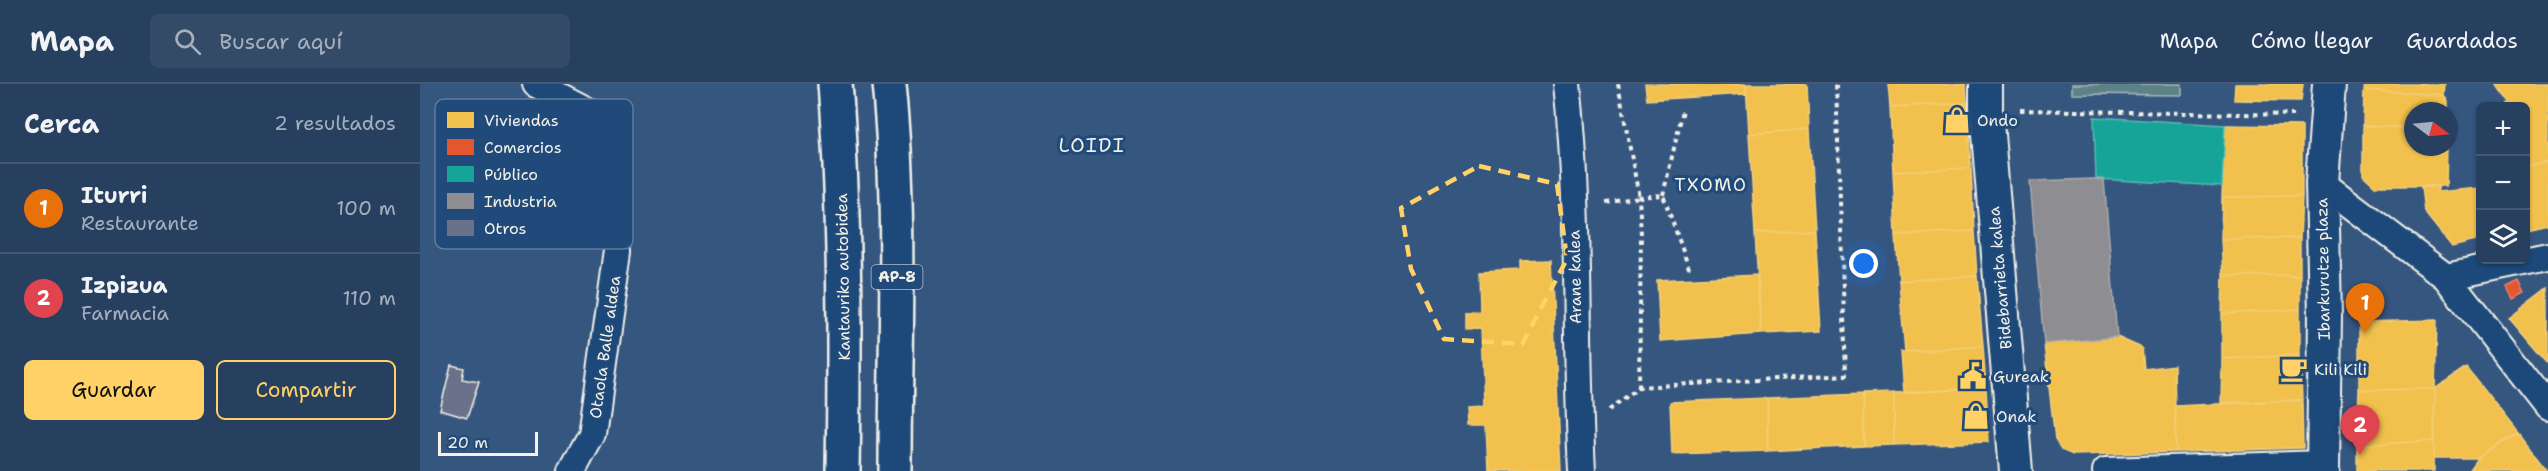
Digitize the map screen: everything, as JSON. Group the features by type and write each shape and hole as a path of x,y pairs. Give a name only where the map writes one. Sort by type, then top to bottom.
{"highway":[{"name":"Kantauriko autobidea","path":"835,84 842,179 845,354 843,471"},
{"name":"AP-8","path":"888,84 894,132 897,263 895,471"}],"street":[{"name":"Otaola Balle aldea","path":"536,84 565,99"},
{"name":"Arane kalea","path":"1567,84 1575,154 1574,208 1582,471"},
{"path":"2322,183 2330,84"},
{"name":"Bidebarrieta kalea","path":"1986,97 2016,471"},
{"name":"Ibarkurutze plaza","path":"2322,183 2446,277 2548,407"},
{"name":"Ibarkurutze plaza","path":"2322,183 2325,315 2323,467"},
{"name":"Otaola Balle aldea","path":"573,471 592,434 618,249"},
{"path":"2446,277 2548,256"},
{"path":"2106,471 2323,467"}],"path":[{"path":"1618,84 1639,197 1641,234 1639,387 1846,375 1836,84"},
{"path":"1986,97 2326,116"},
{"path":"1683,110 1663,195 1690,271"},
{"path":"1574,208 1663,195"}],"highlighted area":[{"path":"1479,166 1557,184 1567,259 1522,344 1444,339 1411,269 1401,208"}],"green space":[{"path":"2072,84 2182,84 2182,95 2072,94"}],"building: Viviendas":[{"path":"1645,84 1746,84 1746,94 1647,100"},
{"path":"1746,84 1807,84 1809,129 1749,134"},
{"path":"1888,84 1966,84 1967,103 1890,107"},
{"path":"2235,84 2303,84 2301,101 2234,100"},
{"path":"2365,84 2445,84 2444,95 2364,90"},
{"path":"2497,84 2548,84 2548,162 2530,166 2530,102 2509,101"},
{"path":"2364,90 2444,95 2448,101 2404,102 2404,128 2363,126"},
{"path":"1967,103 1971,168 1893,172 1890,107"},
{"path":"2225,125 2302,126 2302,196 2222,197"},
{"path":"2363,126 2404,128 2404,156 2447,156 2446,186 2375,186 2363,175"},
{"path":"1809,129 1815,230 1755,233 1749,134"},
{"path":"2548,162 2548,224 2530,228 2530,210 2530,166"},
{"path":"1971,168 1974,231 1896,235 1893,172"},
{"path":"2439,186 2437,192 2476,188 2476,241 2452,247 2424,212 2421,187"},
{"path":"2302,196 2300,238 2221,239 2222,197"},
{"path":"1815,230 1821,331 1761,334 1755,233"},
{"path":"1974,231 1977,276 1899,281 1896,235"},
{"path":"2300,238 2300,275 2223,276 2221,239"},
{"path":"1551,260 1561,471 1488,471 1486,425 1468,425 1467,407 1484,406 1481,328 1465,329 1465,312 1480,311 1479,272 1520,270 1520,261"},
{"path":"1757,275 1761,334 1660,341 1657,280"},
{"path":"2300,275 2300,309 2222,314 2223,276"},
{"path":"1977,276 1983,346 1905,352 1899,281"},
{"path":"2548,288 2548,364 2509,318"},
{"path":"2300,309 2300,355 2222,359 2222,314"},
{"path":"2437,320 2435,389 2359,390 2359,322"},
{"path":"2117,337 2142,348 2144,369 2174,365 2176,452 2073,455 2061,450 2055,439 2044,344"},
{"path":"1983,346 1986,388 1904,393 1901,352"},
{"path":"2300,355 2302,400 2221,403 2222,359"},
{"path":"2466,367 2518,433 2478,458 2434,458 2435,389"},
{"path":"1986,388 1989,442 1894,445 1894,393"},
{"path":"2435,389 2434,441 2357,445 2359,390"},
{"path":"1894,393 1894,445 1864,446 1863,394"},
{"path":"1863,394 1864,446 1768,451 1767,398"},
{"path":"1767,398 1768,451 1672,454 1670,402"},
{"path":"2302,400 2303,448 2176,452 2175,406"},
{"path":"2518,433 2547,471 2469,471 2478,458"},
{"path":"2434,441 2434,471 2357,471 2357,445"}],"building: Comercios":[{"path":"2519,281 2525,293 2513,299 2507,287"}],"building: Público":[{"path":"2094,117 2225,125 2222,186 2096,179"}],"building: Industria":[{"path":"2104,180 2117,337 2044,344 2030,181"}],"building: Otros":[{"path":"451,365 464,368 462,379 479,382 467,418 440,410"}],"place":[{"name":"Ondo","path":"1957,120"},
{"name":"Iturri","path":"2365,333"},
{"name":"Kili Kili","path":"2294,369"},
{"name":"Gureak","path":"1973,376"},
{"name":"Onak","path":"1976,416"},
{"name":"Izpizua","path":"2360,455"}],"district":[{"name":"LOIDI","path":"1092,145"},
{"name":"TXOMO","path":"1711,185"}]}
